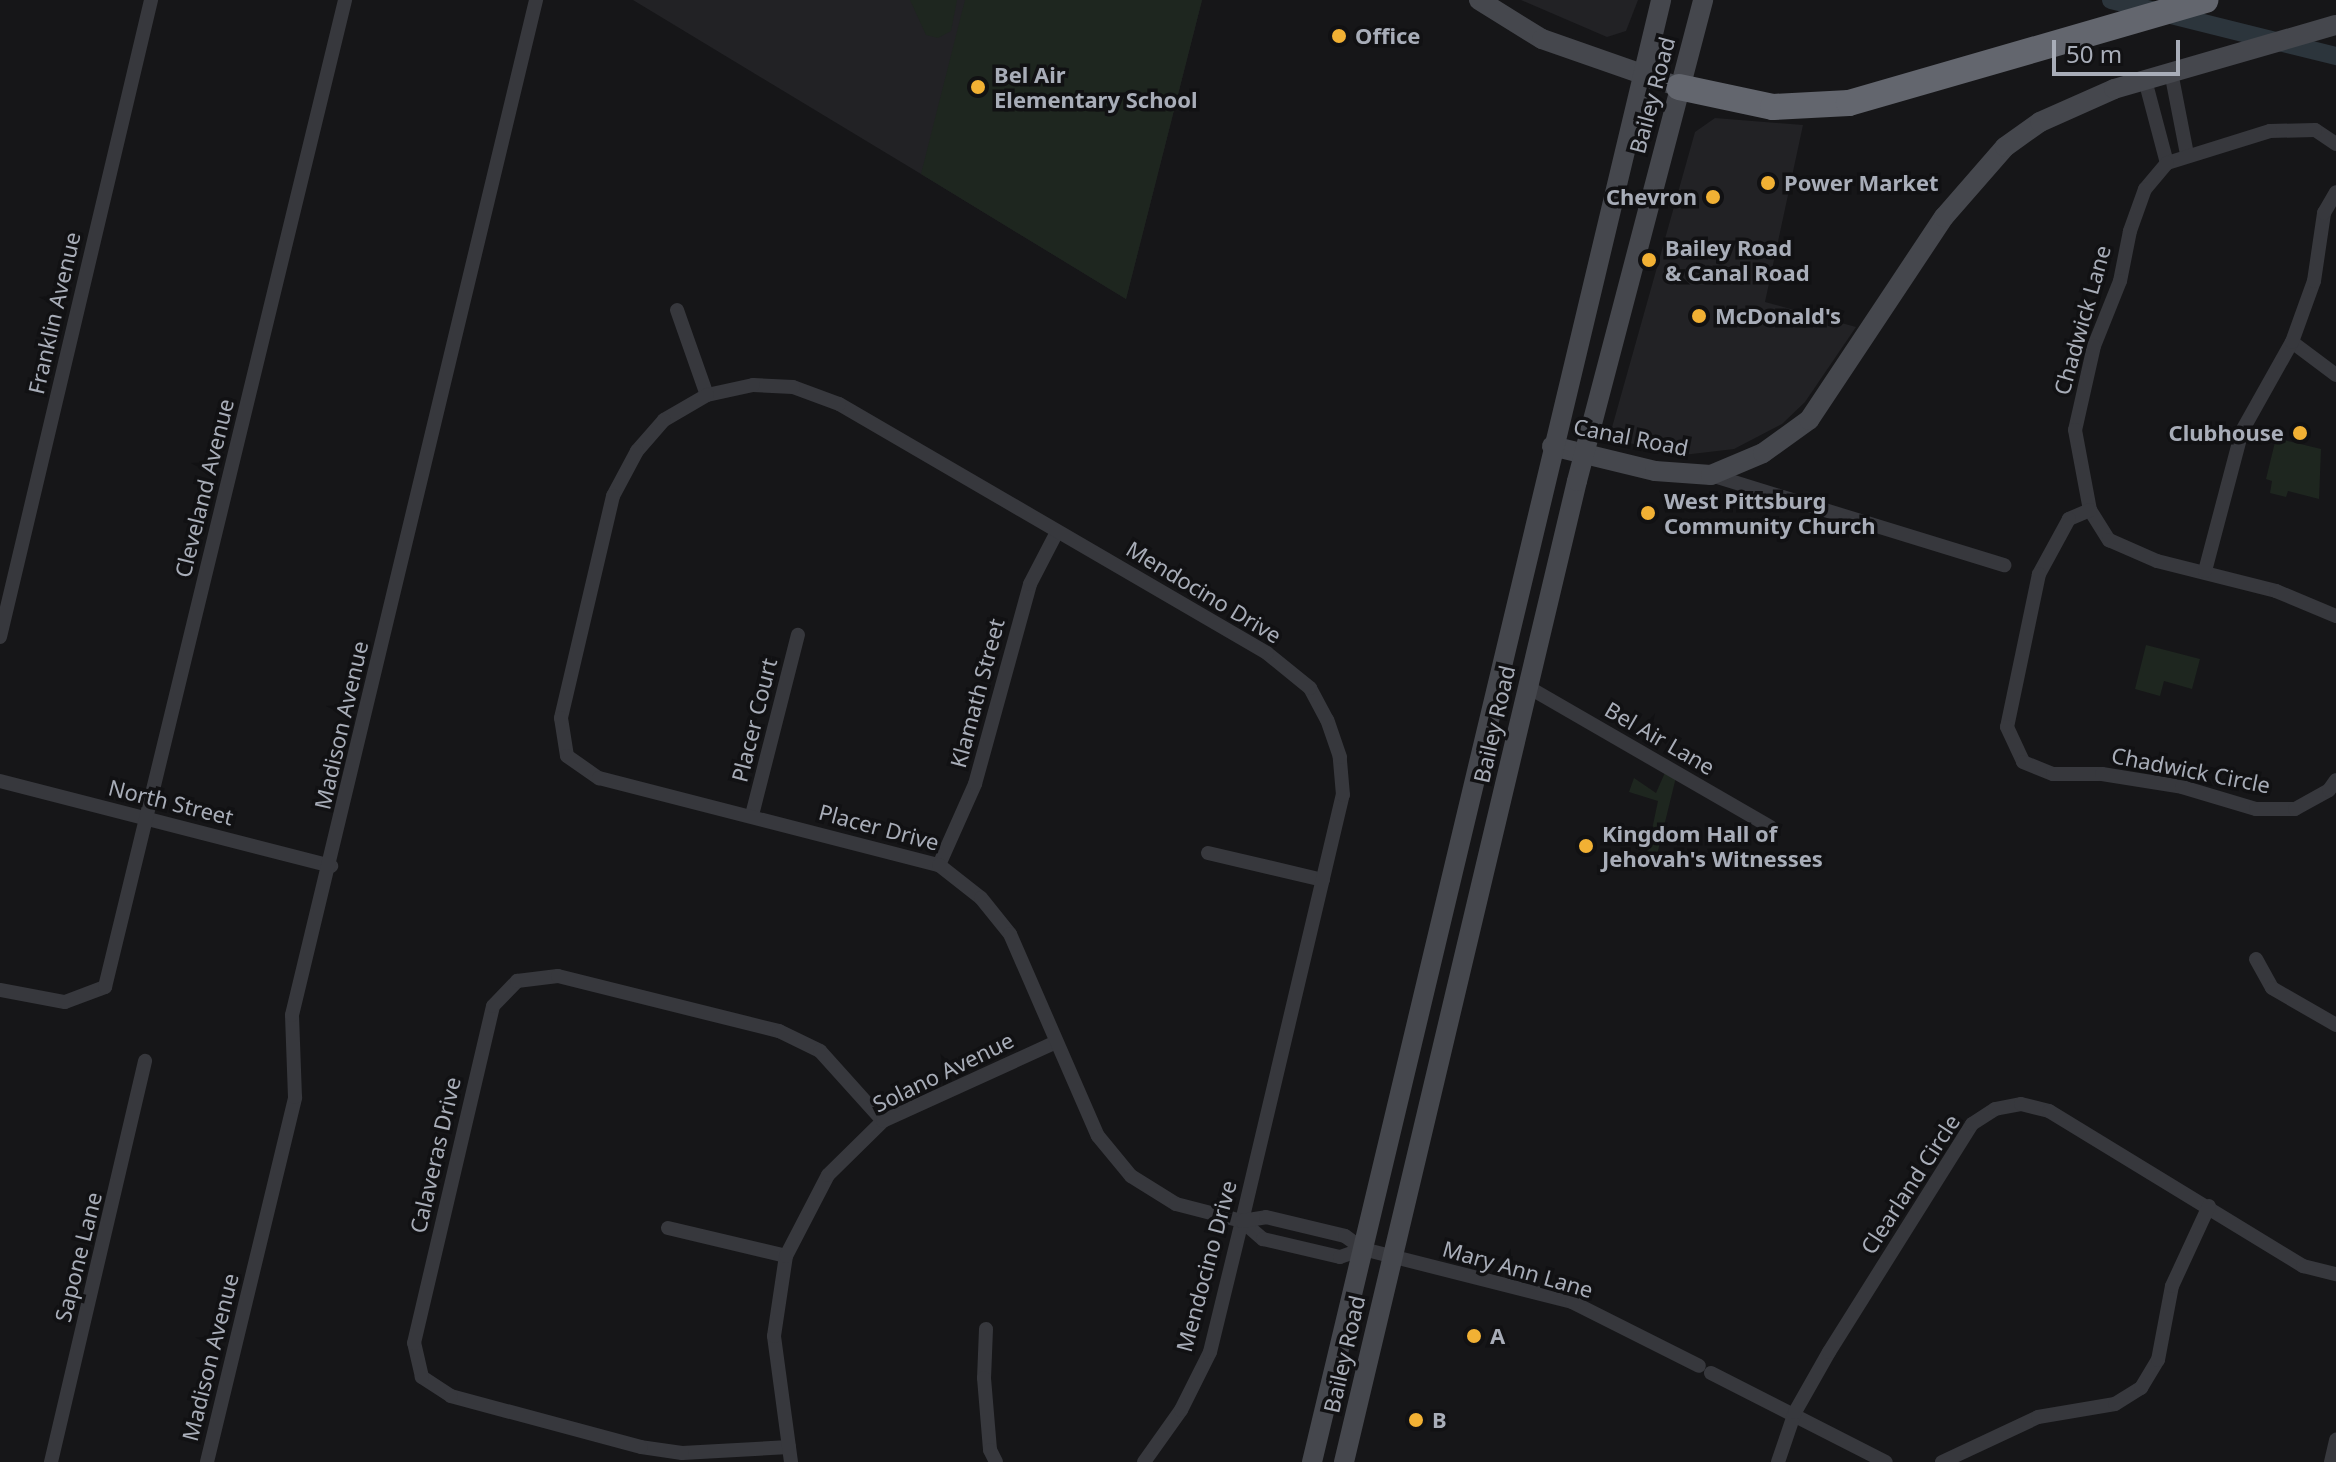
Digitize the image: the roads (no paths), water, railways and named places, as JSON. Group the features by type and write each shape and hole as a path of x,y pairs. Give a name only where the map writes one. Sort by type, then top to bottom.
{"highway":[{"path":"1679,87 1742,103 1806,108 1893,93 2205,0"}],"main road":[{"path":"1479,0 1542,39 1679,87"},
{"name":"Bailey Road","path":"1312,1462 1641,73 1661,0"},
{"name":"Bailey Road","path":"1344,1462 1584,456 1703,0"},
{"name":"Canal Road","path":"1552,446 1655,471 1711,475 1763,453 1809,420 1944,217 2005,147 2075,105 2251,47 2336,25"}],"street":[{"name":"Franklin Avenue","path":"0,637 151,0"},
{"name":"Cleveland Avenue","path":"0,990 65,1002 105,987 345,0"},
{"name":"Madison Avenue","path":"207,1462 295,1097 292,1015 331,866 536,0"},
{"path":"2171,72 2187,154"},
{"path":"2145,80 2167,163"},
{"name":"Chadwick Lane","path":"2336,144 2315,130 2270,131 2187,154 2167,163 2145,189 2130,231 2120,281 2094,346 2075,430 2090,510 2109,540 2157,561 2205,571 2336,616"},
{"path":"2205,571 2242,431 2292,342 2314,281 2324,213 2336,192"},
{"path":"677,310 707,395"},
{"path":"2292,342 2336,375"},
{"name":"Mendocino Drive","path":"567,756 561,718 613,496 637,451 664,420 707,395 753,385 793,387 839,404 1267,653 1310,688 1340,757 1343,795 1210,1352 1181,1410 1144,1462"},
{"path":"1711,475 2004,565"},
{"name":"Chadwick Circle","path":"2090,510 2069,519 2039,574 2007,727 2023,762 2053,774 2102,774 2182,787 2256,809 2295,809 2329,790 2336,780"},
{"name":"Klamath Street","path":"939,865 975,784 1030,584 1057,532"},
{"name":"Placer Court","path":"752,815 798,635"},
{"name":"Bel Air Lane","path":"1528,687 1770,827"},
{"name":"Placer Drive","path":"567,756 599,778 939,865 981,898 1010,934 1098,1136 1131,1176 1176,1204 1242,1221 1266,1217 1345,1236 1363,1249"},
{"name":"North Street","path":"0,781 331,866"},
{"path":"1208,853 1323,880"},
{"path":"2256,959 2272,988 2336,1025"},
{"name":"Calaveras Drive","path":"790,1454 682,1453 641,1447 451,1396 422,1377 414,1343 493,1006 517,981 558,976 779,1031 820,1051 883,1121"},
{"name":"Solano Avenue","path":"790,1454 774,1336 786,1256 828,1175 883,1121 1056,1042"},
{"name":"Sapone Lane","path":"51,1462 145,1061"},
{"name":"Clearland Circle","path":"1778,1462 1795,1412 1972,1124 1995,1109 2021,1104 2049,1111 2303,1266 2336,1274"},
{"path":"1942,1462 2038,1417 2115,1404 2141,1388 2158,1360 2172,1286 2209,1206"},
{"name":"Placer Drive","path":"1242,1221 1263,1239 1340,1257 1363,1249"},
{"path":"668,1228 786,1256"},
{"name":"Mary Ann Lane","path":"1363,1249 1572,1302 1795,1412 1886,1462"},
{"path":"986,1329 984,1378 990,1450 996,1462"},
{"path":"2331,1462 2336,1440"}],"waterway":[{"path":"2111,0 2336,56"}],"place":[{"name":"Office","path":"1339,36"},
{"name":"Bel Air Elementary School","path":"978,87"},
{"name":"Power Market","path":"1768,183"},
{"name":"Chevron","path":"1713,197"},
{"name":"Bailey Road & Canal Road","path":"1649,260"},
{"name":"McDonald's","path":"1699,316"},
{"name":"Clubhouse","path":"2300,433"},
{"name":"West Pittsburg Community Church","path":"1648,513"},
{"name":"Kingdom Hall of Jehovah's Witnesses","path":"1586,846"},
{"name":"A","path":"1474,1336"},
{"name":"B","path":"1416,1420"}]}
